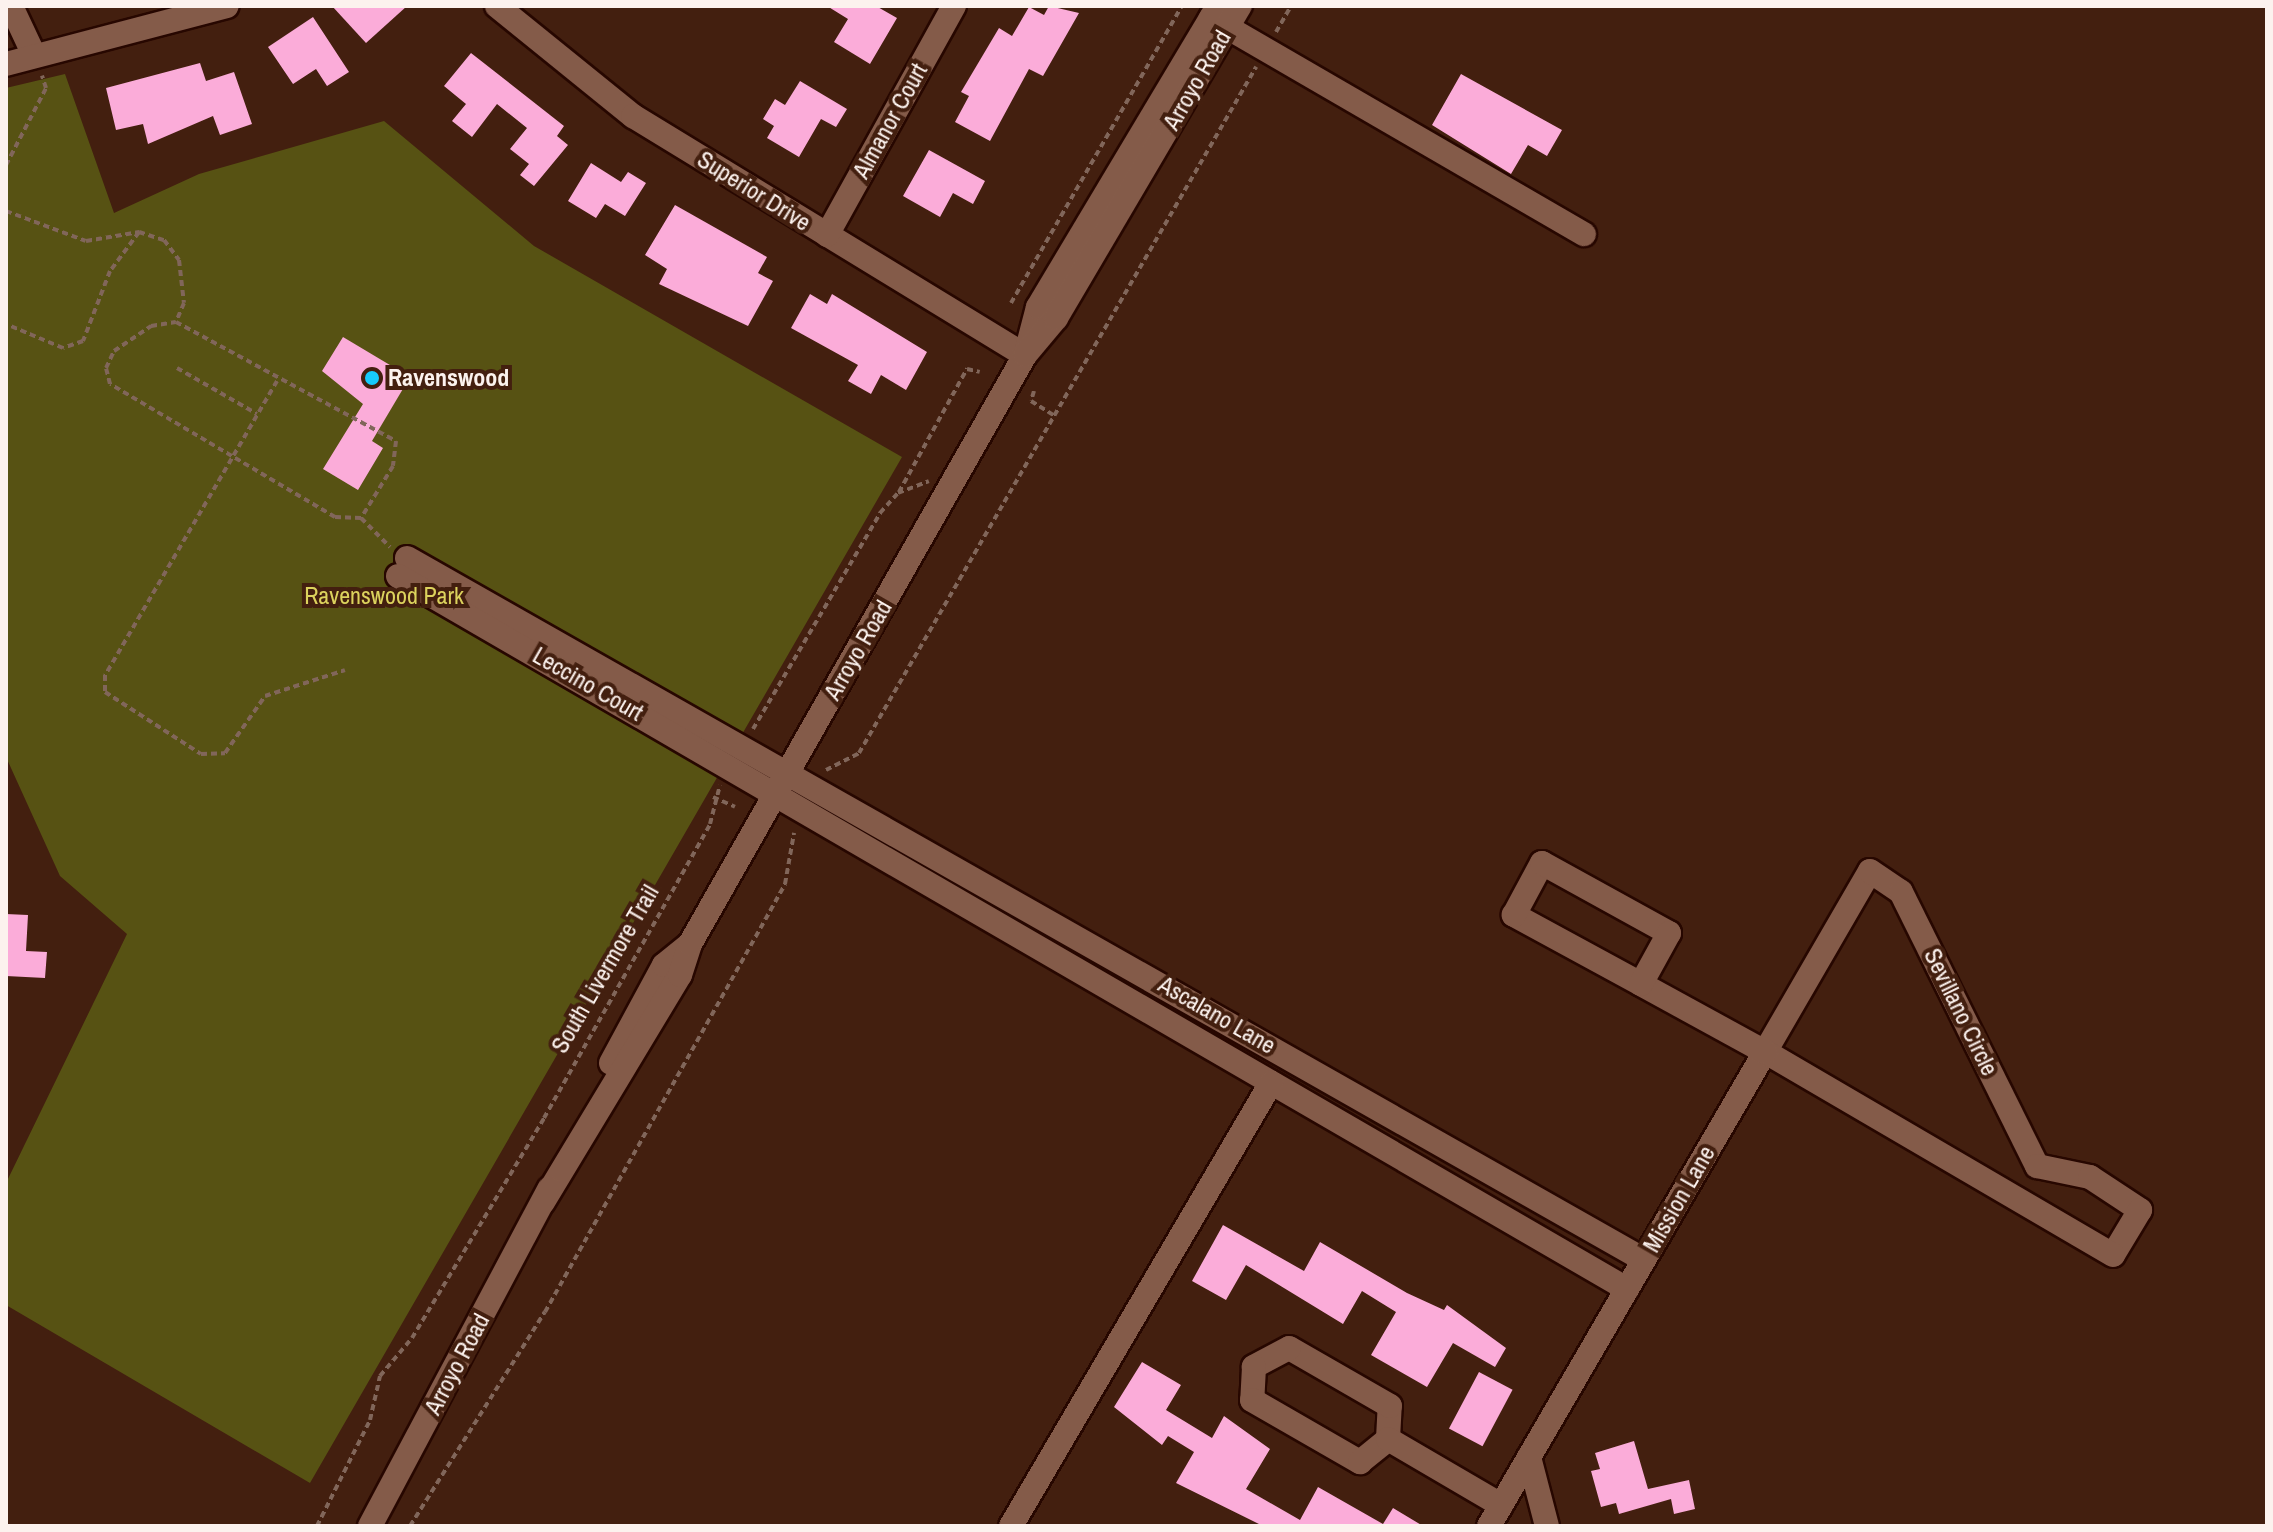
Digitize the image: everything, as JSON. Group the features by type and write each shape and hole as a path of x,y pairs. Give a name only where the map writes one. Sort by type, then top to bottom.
{"street":[{"path":"11,6 34,55"},
{"path":"6,64 227,6"},
{"name":"Superior Drive","path":"497,6 633,116 1025,355"},
{"name":"Almanor Court","path":"827,235 954,6"},
{"name":"Arroyo Road","path":"370,1526 543,1202 673,989 690,944 1025,355 1038,307 1219,17 1240,6"},
{"path":"1219,17 1266,50 1584,234"},
{"name":"Leccino Court","path":"403,567 783,784"},
{"name":"Ascalano Lane","path":"783,784 1271,1083 1627,1289"},
{"name":"Ascalano Lane","path":"783,784 816,784 1644,1260"},
{"path":"1641,984 1669,933 1542,863 1514,915 1765,1052 2001,1191 2113,1255 2140,1210 2090,1177 2037,1166 2001,1191"},
{"name":"Mission Lane","path":"1495,1516 1870,871"},
{"name":"Sevillano Circle","path":"1870,871 1901,892 2037,1166"},
{"path":"1011,1526 1271,1083"},
{"path":"1289,1348 1390,1406 1388,1439 1360,1462 1252,1400 1254,1367 1289,1348"},
{"path":"1388,1439 1495,1516"},
{"path":"1529,1457 1547,1526"}],"path":[{"path":"1011,303 1182,6"},
{"path":"826,770 859,753 1291,6"},
{"path":"6,165 46,88 34,55"},
{"path":"6,211 86,241 139,232 164,240 179,260 185,282 176,322"},
{"path":"6,324 63,348 83,341 110,271 139,232"},
{"path":"361,518 393,466 396,441 277,381 176,322 151,326 114,351 106,368 110,384 335,517 361,518 403,567"},
{"path":"177,368 257,414"},
{"name":"South Livermore Trail","path":"317,1526 370,1420 380,1376 412,1338 544,1118 710,824 713,797 898,493 967,369 980,372"},
{"path":"277,381 105,675 105,692 201,754 225,753 265,696 345,670"},
{"path":"1034,391 1031,401 1055,416"},
{"path":"898,493 962,468"},
{"path":"713,797 735,807"},
{"path":"410,1526 545,1312 785,884 794,833"}],"green space":[{"name":"Ravenswood Park","path":"65,74 114,213 199,174 384,121 534,246 902,457 310,1483 6,1305 6,1183 127,934 60,876 6,757 6,88"}],"building":[{"path":"332,6 407,6 366,43"},
{"path":"827,6 876,6 897,18 870,64 834,42 848,19"},
{"path":"1049,6 1079,13 1043,76 1029,69 990,141 955,122 969,96 961,92 999,28 1012,36 1029,7 1044,15"},
{"path":"313,17 349,72 327,86 316,69 293,84 268,47"},
{"path":"471,53 564,126 557,136 568,145 534,186 520,175 529,164 510,149 527,128 497,104 472,137 452,121 466,104 444,86"},
{"path":"200,63 206,81 234,72 252,124 220,135 213,116 148,144 143,124 116,130 106,88"},
{"path":"1461,74 1562,130 1547,156 1528,145 1511,174 1432,125"},
{"path":"800,81 847,109 836,127 821,119 799,157 767,138 774,126 763,119 775,99 785,105"},
{"path":"929,150 985,181 973,204 953,193 940,217 903,196"},
{"path":"591,163 621,182 628,172 646,183 625,216 605,204 596,218 568,201"},
{"path":"675,205 767,257 758,273 773,281 748,326 659,284 667,269 645,255"},
{"path":"810,294 827,304 832,294 927,352 906,390 881,375 871,394 848,381 858,365 791,328"},
{"path":"343,337 410,377 372,441 383,448 358,490 323,469 363,404 322,371"},
{"path":"6,914 28,915 26,951 47,952 45,978 6,976"},
{"path":"1223,1225 1304,1271 1320,1242 1407,1293 1444,1310 1447,1305 1506,1348 1495,1367 1453,1343 1427,1387 1371,1355 1396,1312 1362,1291 1343,1324 1246,1265 1226,1300 1192,1281"},
{"path":"1142,1362 1181,1385 1166,1410 1212,1438 1224,1416 1270,1449 1246,1489 1300,1520 1318,1487 1383,1524 1393,1508 1423,1526 1263,1526 1176,1483 1194,1452 1168,1436 1162,1445 1114,1407"},
{"path":"1479,1372 1513,1390 1483,1446 1449,1429"},
{"path":"1634,1441 1648,1489 1689,1480 1695,1509 1674,1514 1671,1499 1619,1514 1616,1503 1601,1507 1591,1471 1600,1469 1595,1453"}],"place":[{"name":"Ravenswood","path":"372,378"}]}
